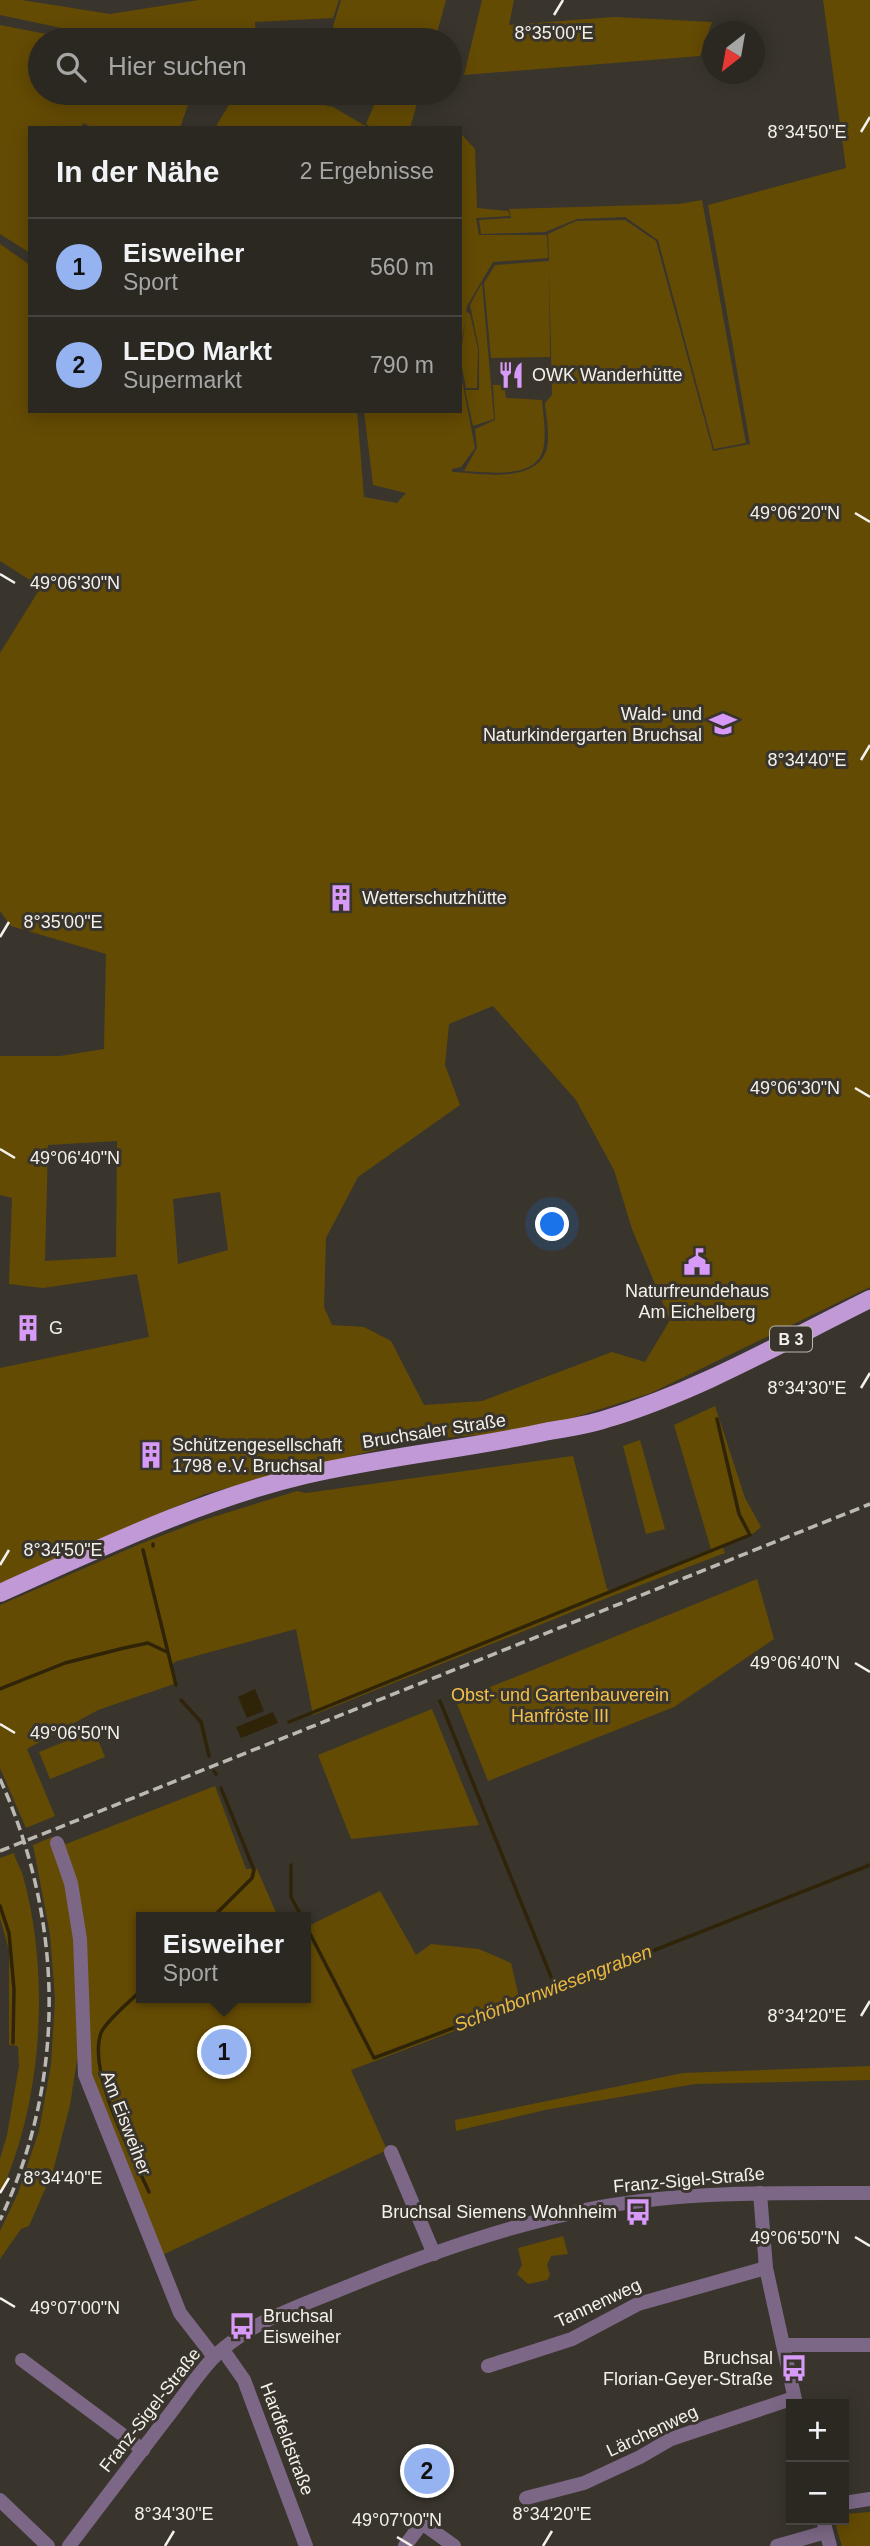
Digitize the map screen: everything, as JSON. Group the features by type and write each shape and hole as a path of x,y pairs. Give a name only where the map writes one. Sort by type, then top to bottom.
{"main road":[{"name":"Bruchsaler Straße","path":"0,1593 130,1535 219,1500 304,1475 484,1445 604,1420 710,1379 870,1298"}],"street":[{"name":"Am Eisweiher","path":"57,1843 71,1883 80,1939 85,2075 180,2313 219,2354"},
{"path":"391,2152 434,2254"},
{"name":"Franz-Sigel-Straße","path":"69,2546 219,2354 248,2331 278,2314 378,2273 512,2228 600,2207 760,2193 870,2193"},
{"path":"760,2193 766,2268 795,2399"},
{"name":"Tannenweg","path":"488,2366 572,2339 638,2304 766,2268"},
{"path":"784,2345 870,2345"},
{"name":"Hardfeldstraße","path":"219,2354 244,2380 303,2545"},
{"path":"22,2360 143,2450"},
{"name":"Lärchenweg","path":"526,2498 584,2483 613,2471 671,2439 786,2404"},
{"path":"849,2502 870,2499"},
{"path":"0,2500 48,2546"},
{"path":"405,2546 422,2523 454,2546"},
{"path":"777,2546 826,2533"}],"green space":[{"path":"0,0 22,0 110,14 199,0 339,0 333,18 255,22 255,28 61,28 0,15"},
{"path":"341,0 446,0 438,28 333,28"},
{"path":"482,0 514,0 509,25 614,17 702,21 700,56 464,75"},
{"path":"823,0 870,0 870,1287 651,1393 563,1421 492,1434 414,1440 205,1494 0,1584 0,1368 149,1337 137,1274 43,1288 9,1284 12,1198 0,1195 0,1056 60,1056 104,1049 106,954 11,926 0,911 0,653 41,587 0,561 0,244 28,264 28,413 357,413 364,497 397,503 406,493 373,485 364,413 462,413 462,380 475,448 461,467 452,469 452,472 506,474 520,472 541,460 548,443 545,403 552,395 549,265 550,357 491,358 484,283 495,265 549,261 548,234 576,221 625,220 656,241 713,451 750,444 708,205 846,168","holes":["493,1006 576,1100 614,1170 632,1229 670,1320 645,1362 612,1352 482,1401 424,1405 391,1341 364,1327 332,1325 324,1307 326,1238 358,1177 460,1105 445,1065 449,1024","117,1141 116,1257 45,1261 48,1145","220,1192 228,1250 178,1264 173,1199"]},
{"path":"0,25 28,30 28,105 188,105 181,126 90,126 83,123 82,126 28,126 28,252 0,234"},
{"path":"229,105 324,105 333,107 366,126 216,126"},
{"path":"374,105 417,105 411,126 366,124"},
{"path":"462,135 475,149 477,208 508,211 510,216 476,218 479,235 547,235 548,258 493,262 467,306 466,311 470,314 478,349 477,388 466,388 462,367 466,318 462,338"},
{"path":"702,200 746,443 714,449 658,240 625,217 577,219 545,232 481,234 479,220 511,218 509,209 679,204"},
{"path":"482,283 494,419 473,426 465,390 479,390 479,349 470,305"},
{"path":"493,385 504,385 506,398 542,400 545,433 541,456 534,464 512,472 464,471 477,448 475,429 495,420"},
{"path":"715,1406 745,1498 761,1527 723,1547 725,1553 313,1715 296,1629 177,1661 172,1664 177,1683 98,1710 27,1749 55,1816 26,1828 0,1768 0,1605 140,1544 200,1521 297,1491 306,1493 573,1456 607,1589 611,1591 711,1549 674,1425"},
{"path":"640,1440 665,1529 646,1534 623,1446"},
{"name":"Obst- und Gartenbauverein Hanfröste III","path":"757,1579 774,1639 674,1707 488,1781 456,1701"},
{"path":"432,1709 479,1825 351,1839 318,1755"},
{"path":"94,1730 105,1757 50,1779 39,1752"},
{"path":"215,1786 246,1869 257,1869 276,1912 136,1912 136,2003 311,2003 311,1925 380,1891 416,1955 431,1944 479,1949 511,1963 521,2006 351,2070 387,2150 160,2256 93,2089 77,2060 70,2105 53,2171 29,2226 21,2229 0,2259 0,2231 18,2193 39,2131 51,2065 55,1999 50,1934 33,1845 52,1837 66,1844"},
{"path":"14,1853 23,1876 32,1914 39,1995 38,2037 26,2119 0,2194 0,2159 19,2066 18,2046 9,2045 9,1950 0,1918 0,1858"},
{"path":"870,2066 870,2080 695,2084 545,2110 456,2131 455,2120 683,2073"},
{"path":"563,2236 568,2254 551,2256 547,2265 550,2275 547,2280 528,2284 517,2274 522,2265 518,2248"},
{"path":"870,2512 870,2546 842,2546 836,2525 849,2525 849,2514"}],"shaded area":[{"path":"255,1689 264,1711 247,1718 238,1697"},
{"path":"273,1712 278,1723 241,1738 236,1727"}],"waterway":[{"path":"289,1722 750,1535 739,1514 717,1419"},
{"path":"143,1550 176,1685"},
{"path":"0,1689 65,1663 124,1648 148,1643 167,1652"},
{"path":"181,1700 201,1722 209,1756"},
{"path":"440,1701 556,1989"},
{"path":"218,1912 252,1878 254,1870 221,1788"},
{"name":"Schönbornwiesengraben","path":"291,1865 291,1897 299,1912"},
{"name":"Schönbornwiesengraben","path":"311,1936 374,2058 870,1865"},
{"path":"0,1906 9,1933 14,1989 13,2043"},
{"path":"136,1995 104,2028 98,2050 100,2069 113,2113 149,2192"}],"railway":[{"path":"0,1851 870,1504"},
{"path":"0,1779 21,1833 36,1888 46,1944 49,2000 46,2056 37,2112 22,2166 0,2220"}],"place":[{"name":"OWK Wanderhütte","path":"511,375"},
{"name":"Wald- und Naturkindergarten Bruchsal","path":"723,724"},
{"name":"Wetterschutzhütte","path":"341,898"},
{"name":"Naturfreundehaus Am Eichelberg","path":"697,1262"},
{"name":"G","path":"28,1328"},
{"name":"Schützengesellschaft 1798 e.V. Bruchsal","path":"151,1455"},
{"name":"Eisweiher","path":"224,2052"},
{"name":"Bruchsal Siemens Wohnheim","path":"638,2212"},
{"name":"Bruchsal Eisweiher","path":"242,2326"},
{"name":"Bruchsal Florian-Geyer-Straße","path":"794,2368"},
{"name":"LEDO Markt","path":"427,2471"}]}
